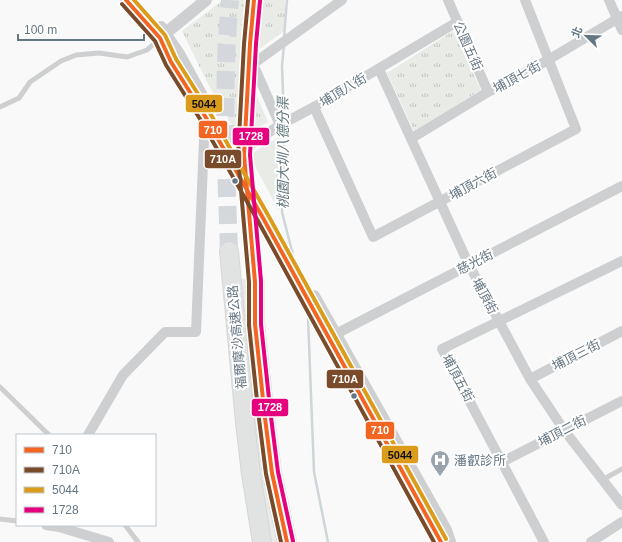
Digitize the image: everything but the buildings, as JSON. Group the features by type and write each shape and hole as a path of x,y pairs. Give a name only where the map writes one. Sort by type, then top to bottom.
{"highway":[{"name":"福爾摩沙高速公路","path":"229,251 251,474 262,542"},
{"name":"福爾摩沙高速公路","path":"255,282 255,324 264,418 272,473 286,542"},
{"path":"236,328 255,324"}],"street":[{"path":"126,0 163,35"},
{"path":"138,0 163,35 171,62 206,111 332,336 446,530 450,542"},
{"path":"163,35 206,0"},
{"path":"280,125 253,64 342,0"},
{"name":"公園五街","path":"448,0 488,92"},
{"name":"埔頂六街","path":"314,107 373,236 576,129 525,0"},
{"path":"610,0 620,17 622,30"},
{"name":"埔頂七街","path":"412,138 488,92 548,60 620,17"},
{"name":"埔頂八街","path":"232,157 280,125 314,107 457,22"},
{"name":"埔頂街","path":"379,68 469,265 530,379 564,430 622,505"},
{"path":"89,434 123,375 165,332 196,332 206,111"},
{"name":"慈光街","path":"332,336 622,186"},
{"name":"埔頂五街","path":"544,542 442,349 622,261"},
{"name":"埔頂三街","path":"530,379 622,331"},
{"path":"332,336 441,542"},
{"name":"埔頂二街","path":"502,462 622,401"},
{"path":"591,542 622,522"},
{"path":"52,526 109,542"}],"lane":[{"path":"0,106 19,98 30,82 60,61 76,55 99,53 127,57 147,50 163,35"},
{"path":"0,387 48,434"},
{"path":"602,480 622,469"},
{"path":"0,519 16,521"},
{"path":"126,526 138,542"}],"green space":[{"path":"223,0 285,0 285,30 242,62 268,122 239,138 207,82 182,31"},
{"path":"453,31 481,90 414,131 387,73"},
{"path":"282,135 279,211 249,155"},
{"path":"238,279 247,279 247,309 242,313"},
{"path":"245,337 247,339 255,415 277,542 272,542 254,438"}],"waterway":[{"name":"桃園大圳八德分渠","path":"284,38 287,0"},
{"name":"桃園大圳八德分渠","path":"284,45 282,66 284,120"},
{"name":"桃園大圳八德分渠","path":"285,125 282,212 296,267"},
{"name":"桃園大圳八德分渠","path":"306,306 308,317 314,472 328,542"}],"tunnel":[{"path":"229,251 225,94 230,0"},
{"path":"254,0 244,155 255,282"}],"transit line":[{"name":"710","path":"126,0 160,38 171,62 205,116 263,218 441,542"},
{"name":"5044","path":"134,0 165,35 176,59 210,113 268,215 446,539"},
{"name":"710A","path":"248,0 238,156 249,282 249,325 259,419 266,474 281,542"},
{"name":"710","path":"254,0 244,155 255,282 255,324 265,418 272,473 287,542"},
{"name":"1728","path":"260,1 256,44 250,155 261,281 261,324 271,417 278,472 293,541"},
{"name":"710A","path":"122,4 155,41 166,65 200,119 258,221 434,542"}],"place":[{"name":"潘叡診所","path":"440,477"}]}
